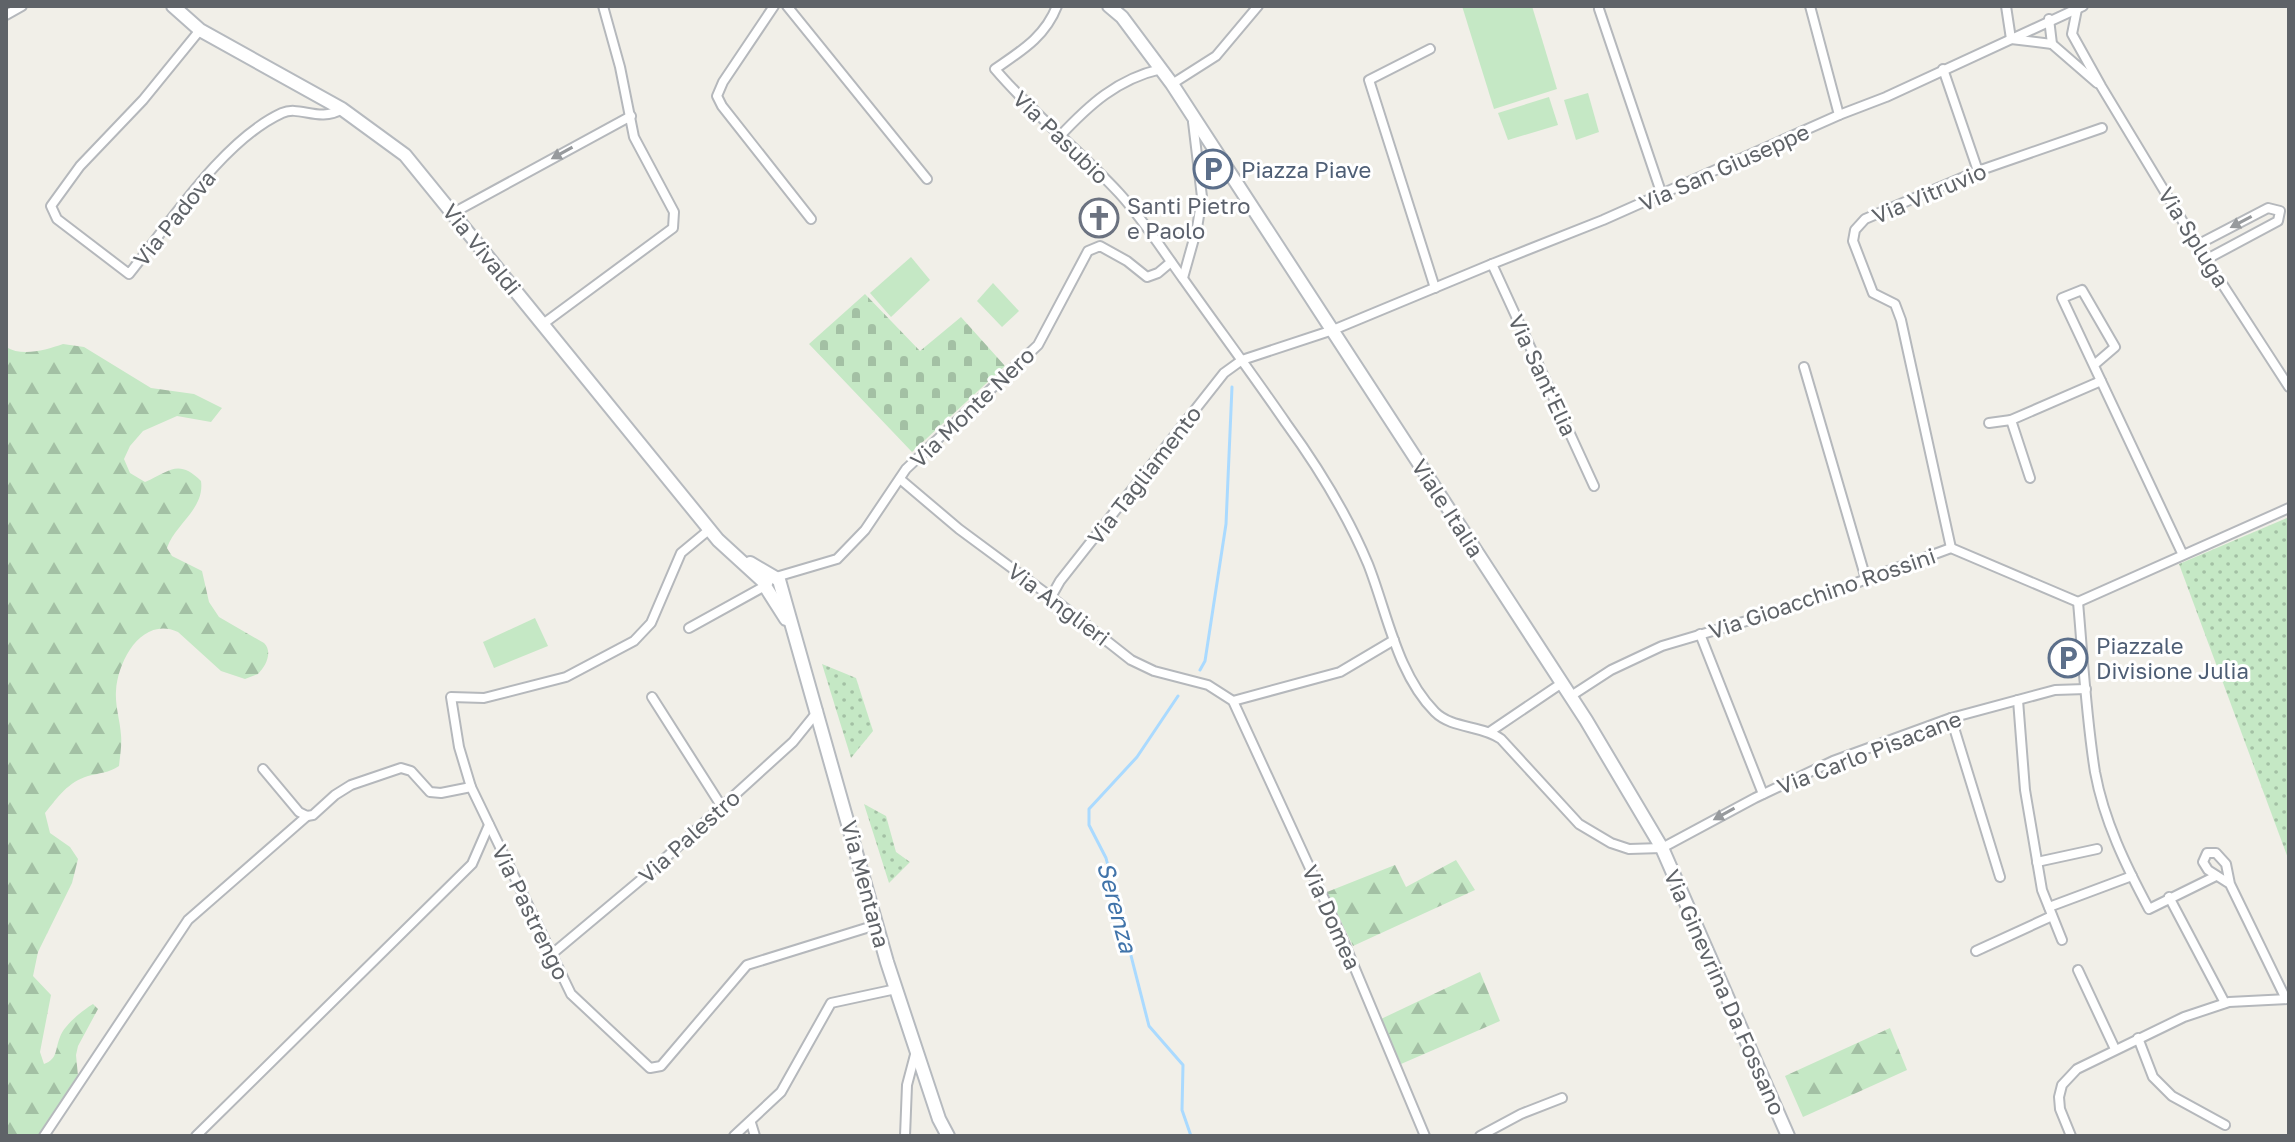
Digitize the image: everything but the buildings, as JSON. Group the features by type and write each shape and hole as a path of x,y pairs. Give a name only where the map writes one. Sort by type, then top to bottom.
{"street":[{"path":"6,15 22,6"},
{"name":"Via Vivaldi","path":"173,6 200,30 342,109 405,155 710,529 737,556 772,582"},
{"path":"543,324 673,228 674,212 634,137 603,6"},
{"path":"774,6 723,82 717,96 811,219"},
{"path":"787,6 927,179"},
{"name":"Via Pasubio","path":"1057,6 1039,37 995,69 1022,102 1119,194 1242,360 1342,509 1368,564 1394,640 1413,680 1437,714 1453,722 1491,731"},
{"path":"1109,6 1123,12 1192,116 1202,197 1183,278"},
{"path":"1172,84 1216,56 1258,6"},
{"path":"1810,6 1839,115"},
{"path":"2006,6 2011,39 2052,44 2049,19"},
{"name":"Via San Giuseppe","path":"1242,360 1333,330 1662,195 1886,97 2049,19 2080,8"},
{"name":"Via Spluga","path":"2080,8 2072,34 2197,245 2289,387"},
{"path":"1599,9 1662,195"},
{"name":"Via Padova","path":"200,30 143,100 80,166 51,206 57,219 129,274 223,157 260,125 286,111 331,116 342,109"},
{"name":"Via Spluga","path":"2052,44 2101,86"},
{"path":"1430,49 1369,80 1435,288"},
{"path":"1059,137 1105,93 1144,73 1161,69"},
{"path":"1943,69 1978,171"},
{"path":"453,213 631,116"},
{"name":"Viale Italia","path":"1192,116 1571,696 1662,848"},
{"name":"Via Vitruvio","path":"1951,548 1901,320 1895,304 1873,293 1853,241 1855,230 1865,219 1978,171 2102,128"},
{"path":"2197,245 2268,208 2280,211 2278,221 2207,259"},
{"name":"Via Monte Nero","path":"689,628 796,570 837,559 865,530 906,469 1038,345 1088,251 1100,246 1147,277 1158,273 1171,262"},
{"name":"Via Sant'Elia","path":"1492,264 1594,486"},
{"path":"2094,365 2115,347 2082,290 2062,298 2182,553"},
{"name":"Via Tagliamento","path":"1051,597 1060,581 1224,373 1242,360"},
{"path":"1804,367 1866,579"},
{"path":"1989,423 2011,420 2101,381"},
{"path":"2011,420 2030,478"},
{"name":"Via Anglieri","path":"900,479 959,529 1131,660 1154,671 1208,685 1233,701"},
{"path":"2216,876 2149,909 2132,876 2113,835 2096,774 2078,602 2182,553 2289,508"},
{"path":"489,825 471,787 459,747 451,697 484,698 566,677 634,641 651,623 681,553 710,529"},
{"name":"Via Gioacchino Rossini","path":"1571,696 1611,670 1662,646 1780,611 1951,548 2078,602"},
{"name":"Via Mentana","path":"772,582 792,629 818,710 876,925 939,1119 948,1136"},
{"path":"1700,634 1763,794"},
{"path":"1233,701 1340,672 1394,640"},
{"path":"1562,683 1491,731 1579,824 1611,843 1629,849 1662,848"},
{"name":"Via Carlo Pisacane","path":"1662,848 1833,761 1951,718 2055,690 2086,689"},
{"path":"652,697 722,807"},
{"path":"2018,700 2025,790 2042,890 2062,940"},
{"name":"Via Domea","path":"1233,701 1343,940 1425,1136"},
{"name":"Via Palestro","path":"552,954 793,742 818,710"},
{"path":"1951,718 2000,877"},
{"path":"44,1136 188,920 307,816 351,785 401,768 407,768 430,792 471,787"},
{"path":"263,769 299,812 307,816"},
{"name":"Via Pastrengo","path":"489,825 571,994 650,1068 661,1066 747,965 876,925"},
{"name":"Via Pastrengo","path":"196,1136 472,864 489,825"},
{"name":"Via Ginevrina Da Fossano","path":"1662,848 1788,1136"},
{"path":"2037,862 2097,849"},
{"path":"2071,1136 2060,1109 2059,1097 2062,1085 2077,1069 2184,1017 2225,1003 2288,999 2230,884 2226,864 2216,853 2207,853 2203,862 2216,876 2230,884"},
{"path":"1976,951 2050,912 2132,876"},
{"path":"2169,897 2225,1003"},
{"path":"2078,970 2115,1049"},
{"path":"734,1136 781,1092 831,1003 896,989"},
{"path":"2138,1038 2153,1077 2172,1096 2225,1125"},
{"path":"905,1136 907,1085 916,1050"},
{"path":"1480,1136 1521,1114 1562,1098"},
{"path":"751,1123 755,1136"}],"green space":[{"path":"1462,6 1532,6 1557,89 1494,109"},
{"path":"1588,93 1599,132 1576,140 1564,100"},
{"path":"1549,97 1558,125 1508,140 1498,113"},
{"path":"911,257 930,280 891,317 870,293"},
{"path":"993,283 1019,311 1002,327 977,301"},
{"path":"865,294 920,351 961,317 1005,366 912,452 809,344"},
{"path":"63,344 84,347 151,388 194,394 222,408 211,422 177,416 143,431 124,459 130,473 145,482 173,469 186,470 201,481 201,491 194,508 167,548 172,556 202,571 209,602 219,617 264,643 268,655 258,674 245,679 221,671 178,632 165,629 144,635 127,654 116,691 121,739 119,766 75,782 45,813 50,833 70,847 78,859 72,883 38,952 33,976 51,995 40,1052 44,1064 54,1056 62,1032 70,1023 93,1004 98,1009 78,1046 78,1076 55,1113 50,1136 6,1136 6,347 27,352"},
{"path":"2289,517 2289,861 2179,564"},
{"path":"535,618 548,646 494,668 483,642"},
{"path":"822,664 856,678 873,731 851,758"},
{"path":"864,804 886,816 896,852 910,862 889,883"},
{"path":"1456,860 1475,890 1353,946 1327,892 1395,865 1406,887"},
{"path":"1480,972 1500,1021 1401,1064 1381,1019"},
{"path":"1890,1028 1907,1070 1803,1117 1785,1076"}],"waterway":[{"name":"Serenza","path":"1200,670 1205,661 1226,524 1232,387"},
{"name":"Serenza","path":"1178,696 1137,757 1089,809 1089,825 1106,858 1149,1026 1183,1065 1182,1110 1191,1136"}],"place":[{"name":"Piazza Piave","path":"1213,169"},
{"name":"Santi Pietro e Paolo","path":"1099,218"},
{"name":"Piazzale Divisione Julia","path":"2068,658"}]}
